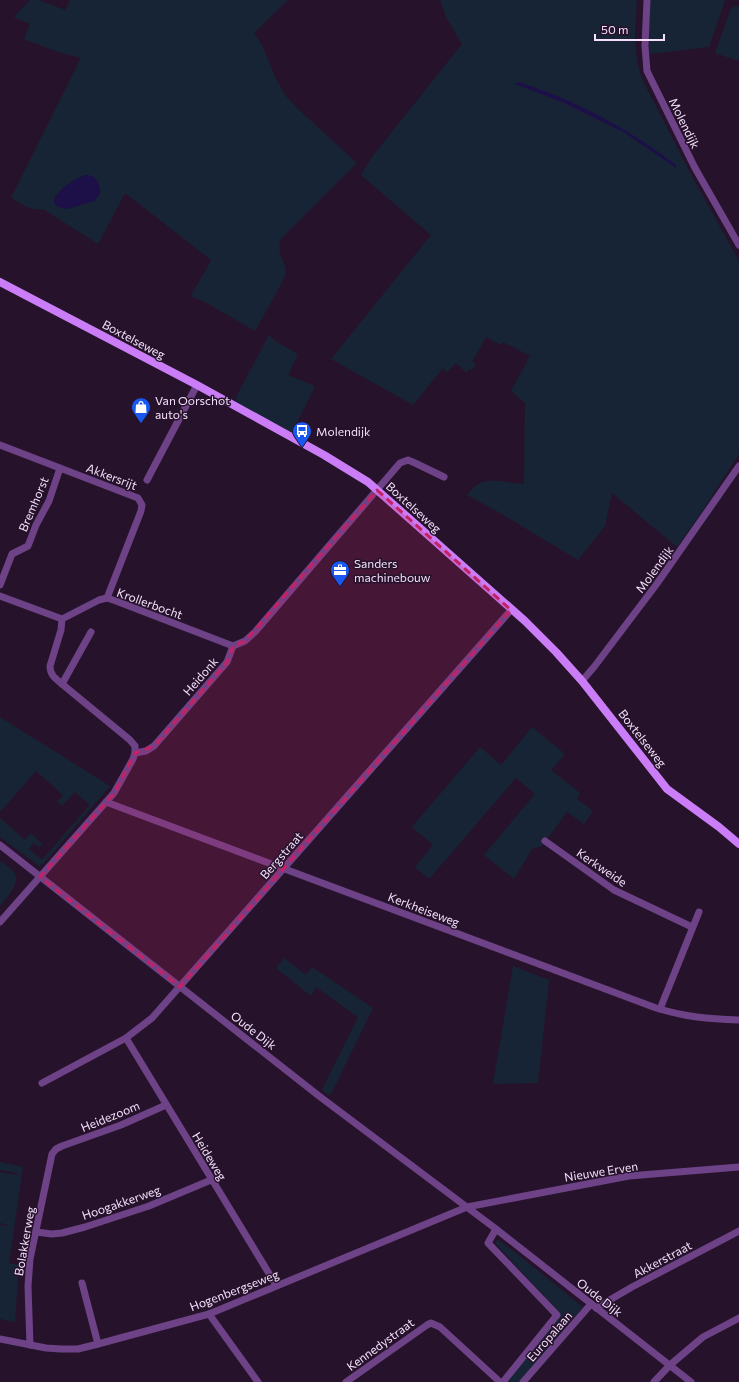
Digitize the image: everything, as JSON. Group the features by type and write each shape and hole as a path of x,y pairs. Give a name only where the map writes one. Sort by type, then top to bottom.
{"street":[{"name":"Molendijk","path":"647,0 645,46 647,71 695,168 739,245"},
{"name":"Boxtelseweg","path":"0,282 324,455 368,482 525,621 556,652 582,681 668,789 739,844"},
{"path":"147,480 197,386"},
{"name":"Akkersrijt","path":"0,445 138,498 142,505 107,598"},
{"path":"233,646 245,641 255,632 400,463 408,460 444,477"},
{"name":"Molendijk","path":"582,681 656,585 739,466"},
{"name":"Bremhorst","path":"0,585 12,554 28,546 36,525 49,500 60,468"},
{"path":"0,596 62,619 61,630 50,666 50,672 62,684 130,740 135,746 133,758 114,793 0,922"},
{"name":"Krollerbocht","path":"62,619 99,600 107,598 233,646"},
{"name":"Bergstraat","path":"42,1083 126,1038 152,1018 511,610"},
{"path":"62,684 91,632"},
{"name":"Heidonk","path":"135,753 154,746 227,662 233,646"},
{"name":"Kerkheiseweg","path":"106,802 660,1009 681,1015 705,1019 739,1020"},
{"name":"Kerkweide","path":"545,841 614,890 692,927"},
{"name":"Oude Dijk","path":"0,845 319,1096 496,1229 691,1382"},
{"path":"660,1009 698,912"},
{"name":"Heideweg","path":"126,1038 276,1285"},
{"name":"Heidezoom","path":"62,1146 121,1125 166,1105"},
{"name":"Bolakkerweg","path":"30,1346 28,1286 31,1257 52,1154 56,1149 62,1146"},
{"name":"Nieuwe Erven","path":"467,1208 629,1176 739,1167"},
{"name":"Hoogakkerweg","path":"36,1232 57,1234 85,1227 149,1206 211,1180"},
{"name":"Hogenbergseweg","path":"0,1339 30,1346 78,1349 209,1314 276,1285 467,1208"},
{"name":"Europalaan","path":"496,1229 488,1243 557,1315 499,1381"},
{"name":"Akkerstraat","path":"593,1306 739,1231"},
{"path":"82,1283 98,1344"},
{"name":"Europalaan","path":"523,1382 593,1306"},
{"path":"209,1314 258,1382"},
{"path":"654,1382 670,1365 702,1337 739,1318"},
{"name":"Kennedystraat","path":"346,1382 426,1325 431,1323 440,1326 499,1381"}],"highlighted area":[{"path":"377,490 511,610 180,987 40,877 114,793 135,753 154,746 227,662 233,646 245,641"}],"shaded area":[{"path":"30,0 39,0 65,10 70,0 288,0 254,33 262,45 276,79 285,95 298,109 357,163 281,239 280,251 286,272 285,277 255,331 205,302 191,296 211,260 125,193 98,244 43,209 39,210 30,208 11,198 81,58 58,52 24,39 30,24 14,17","holes":["59,192 94,201 67,209 54,203 54,198"]},
{"path":"440,0 637,0 635,41 637,60 643,81 693,178 739,261 739,454 677,547 612,493 605,526 578,560 495,510 467,495 473,488 486,481 493,480 524,484 525,403 511,391 530,356 503,342 501,345 486,337 472,362 476,364 472,370 469,369 467,373 456,363 447,372 443,368 413,405 331,359 431,235 361,175 372,157 462,44 446,17"},
{"path":"650,0 725,0 709,47 649,54"},
{"path":"739,6 739,61 715,53 731,9"},
{"path":"519,82 562,98 607,120 649,146 676,165 676,168 625,133 562,102 515,84"},
{"path":"85,175 92,176 97,180 100,194 94,201 67,209 58,207 54,203 55,198 61,190"},
{"path":"269,335 277,342 298,354 288,375 315,386 292,433 235,402 237,395"},
{"path":"0,717 110,786 44,863 39,866 0,837 0,818 25,840 31,833 42,844 39,847 34,843 29,849 42,860 90,805 75,792 62,806 57,802 63,795 36,771 0,812"},
{"path":"532,727 565,754 551,770 580,793 577,799 593,811 584,824 567,812 542,846 532,849 514,879 484,855 535,794 516,778 429,879 415,867 433,845 412,827 480,747 501,765"},
{"path":"0,861 15,874 16,883 12,891 0,906"},
{"path":"284,958 306,975 312,967 373,1008 330,1096 322,1090 358,1017 316,987 311,996 276,968"},
{"path":"513,966 549,980 538,1083 493,1084"},
{"path":"0,1162 23,1167 9,1263 19,1265 15,1322 0,1319 0,1225 8,1225 0,1223 0,1172 17,1175 17,1173 0,1170"},
{"path":"498,1240 583,1307 520,1382 509,1382 509,1377 560,1315 560,1313 496,1244 496,1241"}],"place":[{"name":"Van Oorschot auto's","path":"141,424"},
{"name":"Molendijk","path":"302,448"},
{"name":"Sanders machinebouw","path":"340,587"}]}
